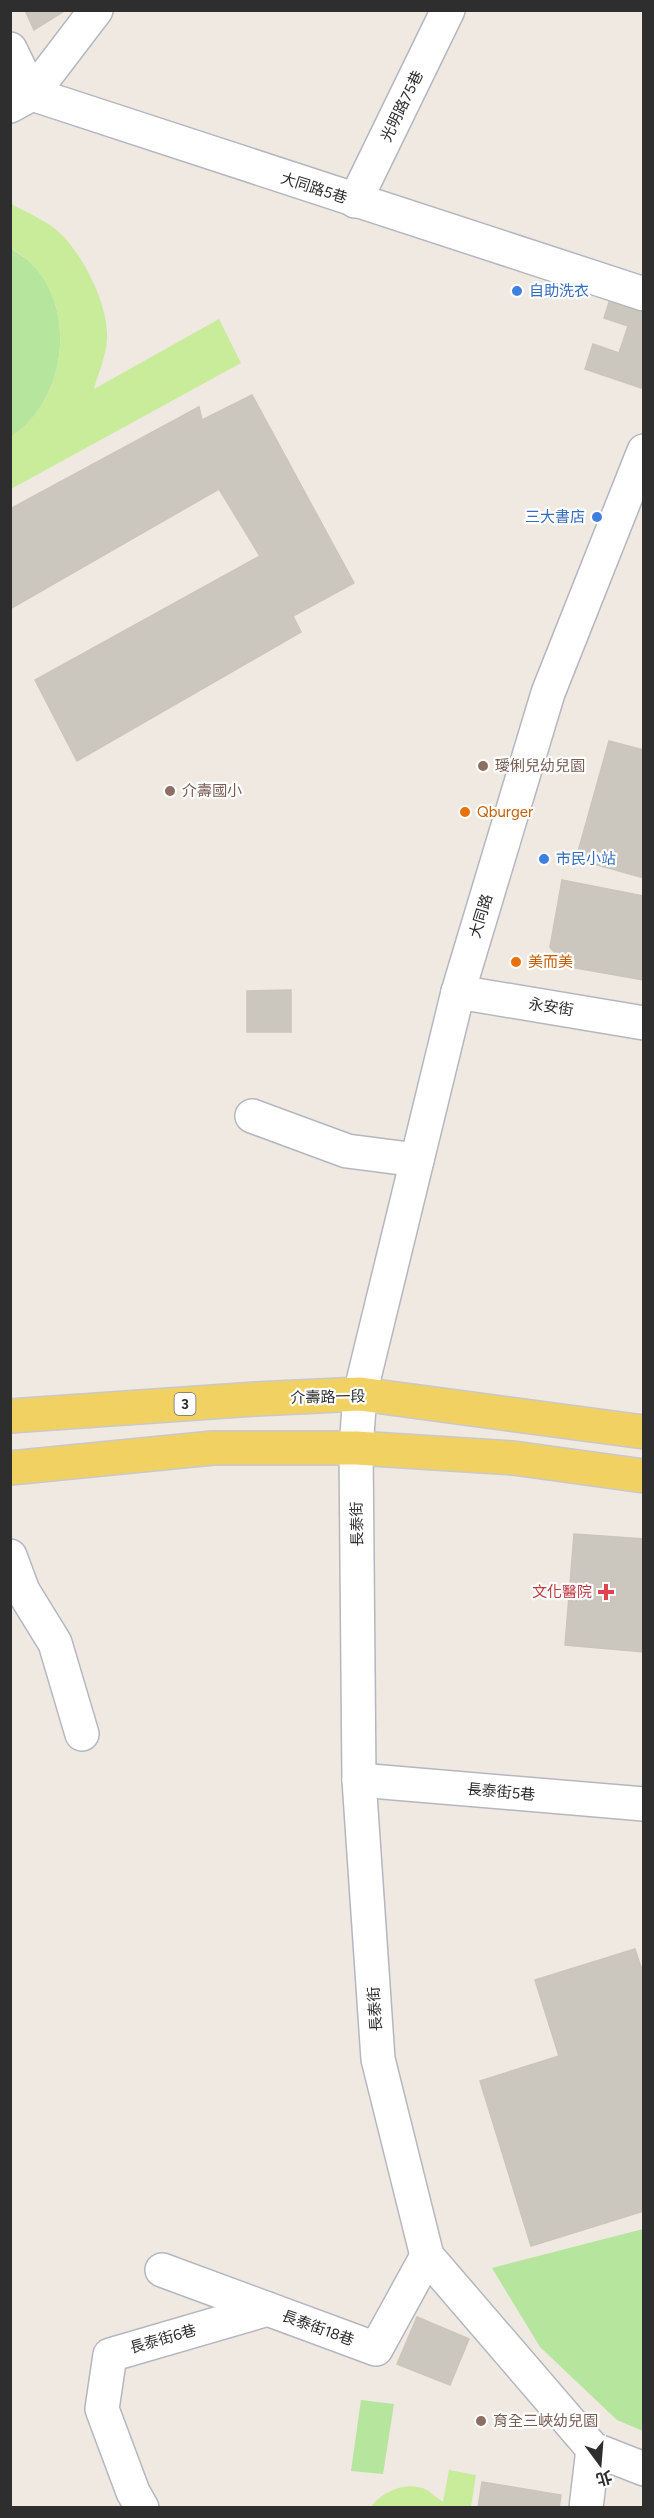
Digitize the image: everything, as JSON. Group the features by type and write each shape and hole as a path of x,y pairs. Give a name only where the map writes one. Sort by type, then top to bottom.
{"main road":[{"name":"介壽路一段","path":"10,1416 360,1394 644,1432"},
{"path":"10,1468 213,1449 356,1448 513,1458 644,1476"}],"street":[{"path":"21,100 96,10"},
{"name":"光明路75巷","path":"355,201 448,10"},
{"path":"10,49 21,100"},
{"name":"大同路5巷","path":"21,100 355,201 644,294"},
{"name":"大同路","path":"360,1394 458,992 548,693 644,451"},
{"name":"永安街","path":"458,992 644,1023"},
{"path":"252,1116 347,1151 417,1160"},
{"name":"長泰街","path":"360,1394 356,1448 359,1780 378,2058 427,2256 593,2449 644,2469"},
{"path":"10,1556 23,1591 55,1643 82,1734"},
{"name":"長泰街5巷","path":"359,1780 644,1804"},
{"name":"長泰街18巷","path":"162,2270 376,2349 427,2256"},
{"name":"長泰街6巷","path":"142,2508 133,2492 102,2409 110,2355 268,2309"},
{"path":"586,2508 593,2449"}],"green space":[{"path":"11,204 44,221 62,235 79,257 94,284 104,313 107,340 104,359 94,389 219,319 241,363 11,489 11,437 29,421 44,402 54,380 59,356 60,331 56,307 47,285 31,262 11,248"},
{"path":"11,248 31,263 47,285 56,307 60,331 59,355 54,379 44,402 29,421 11,437"},
{"path":"644,2229 643,2431 617,2420 540,2347 492,2268"},
{"path":"361,2400 394,2404 383,2474 351,2471"},
{"path":"449,2470 476,2475 471,2507 371,2507 389,2492 412,2486 427,2490 443,2502"}],"building":[{"path":"25,10 66,10 34,30"},
{"path":"612,293 644,303 644,389 585,369 593,344 619,353 628,326 604,318"},
{"path":"252,395 354,583 293,616 301,632 77,761 35,680 260,556 219,489 10,609 10,509 199,407 202,420"},
{"path":"609,741 644,750 644,878 576,859"},
{"path":"562,880 644,896 644,980 565,966 550,947"},
{"path":"291,990 291,1032 247,1032 247,991"},
{"name":"文化醫院","path":"574,1534 644,1539 644,1652 565,1645"},
{"path":"635,1949 644,1976 644,2211 531,2246 480,2081 559,2056 535,1980"},
{"path":"417,2317 469,2339 450,2385 397,2364"},
{"path":"482,2482 561,2495 559,2508 478,2508"}],"place":[{"name":"自助洗衣","path":"517,291"},
{"name":"三大書店","path":"597,517"},
{"name":"璦俐兒幼兒園","path":"483,766"},
{"name":"介壽國小","path":"170,791"},
{"name":"Qburger","path":"465,812"},
{"name":"市民小站","path":"544,859"},
{"name":"美而美","path":"516,962"},
{"name":"文化醫院","path":"606,1592"},
{"name":"育全三峽幼兒園","path":"481,2421"}]}
